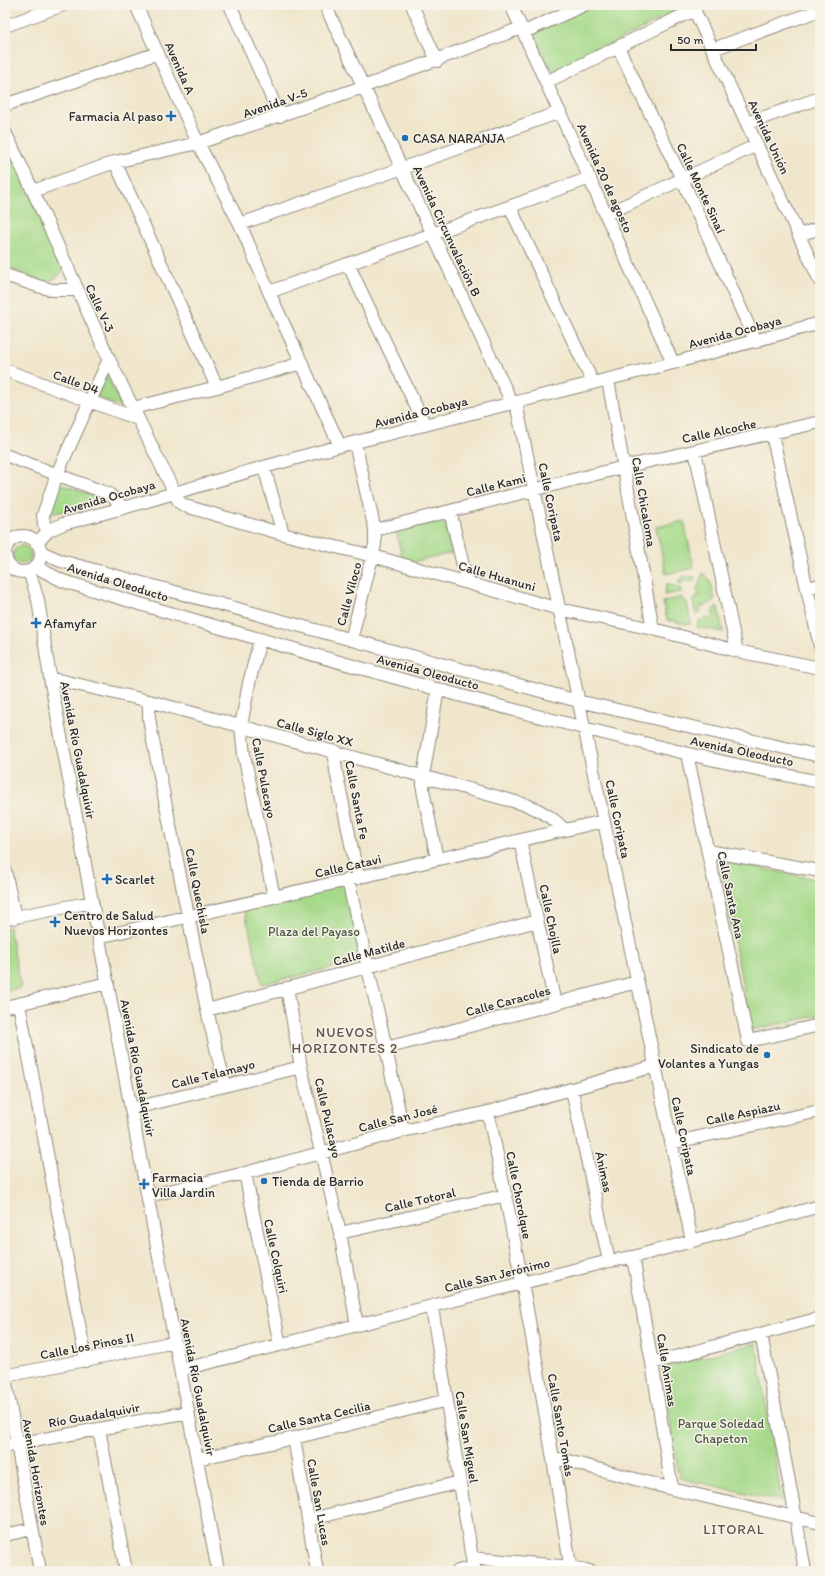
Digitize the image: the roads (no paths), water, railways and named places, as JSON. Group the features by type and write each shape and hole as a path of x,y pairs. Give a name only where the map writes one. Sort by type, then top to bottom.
{"street":[{"path":"5,26 63,5"},
{"name":"Avenida A","path":"136,5 198,143 240,224 269,292 340,446"},
{"path":"230,5 280,116"},
{"name":"Avenida Circunvalación B","path":"325,5 514,403"},
{"path":"412,5 437,61"},
{"name":"Avenida 20 de agosto","path":"511,5 673,363"},
{"name":"Avenida V-5","path":"33,191 116,162 198,143 280,116 523,30 584,5"},
{"path":"546,82 618,47 693,7"},
{"name":"Avenida Unión","path":"693,7 820,281"},
{"path":"712,49 806,9 820,10"},
{"name":"Calle Monte Sinaí","path":"618,47 682,179 756,342"},
{"path":"5,105 158,53"},
{"path":"747,123 820,98"},
{"path":"240,224 560,112"},
{"name":"Calle V-3","path":"5,132 33,191 108,360 175,493"},
{"path":"606,214 757,145"},
{"path":"116,162 217,388"},
{"path":"269,292 590,178"},
{"path":"510,207 593,383"},
{"path":"799,236 820,228"},
{"path":"348,264 425,425"},
{"path":"5,275 52,290 77,290"},
{"name":"Avenida Ocobaya","path":"39,547 48,531 64,524 340,446 608,380 820,324"},
{"path":"48,531 44,524 43,515 57,474 108,360"},
{"path":"133,408 217,388 302,364"},
{"name":"Calle D4","path":"5,370 138,420"},
{"name":"Calle Chicaloma","path":"608,380 653,629"},
{"name":"Calle Coripata","path":"514,403 534,490 692,1241"},
{"name":"Calle Alcoche","path":"624,467 820,422"},
{"path":"772,434 820,646"},
{"name":"Calle Viloco","path":"351,640 375,545 375,530 355,443"},
{"path":"695,451 737,651"},
{"path":"5,455 109,494 123,508"},
{"path":"264,467 282,534"},
{"name":"Calle Kami","path":"375,530 624,467"},
{"name":"Calle Huanuni","path":"175,493 179,502 185,506 282,534 373,556 559,608 653,629 737,651 820,668"},
{"path":"450,511 467,582"},
{"path":"27,537 39,547 41,557 32,569 22,572 16,571 6,562 5,555 8,540 27,537"},
{"name":"Avenida Oleoducto","path":"39,547 61,561 578,701 820,756"},
{"name":"Avenida Oleoducto","path":"32,569 62,581 260,640 438,689 687,754 820,782"},
{"name":"Avenida Río Guadalquivir","path":"32,569 50,678 218,1571"},
{"path":"807,588 820,585"},
{"name":"Calle Pulacayo","path":"260,640 241,726 244,755 274,897"},
{"name":"Calle Siglo XX","path":"50,678 149,701 527,804 545,812 558,821 565,830"},
{"path":"437,859 423,790 423,776 438,689"},
{"name":"Calle Quechisla","path":"149,701 149,718 152,736 207,1010 225,1086"},
{"name":"Calle Santa Fe","path":"334,751 353,879 368,966 403,1131"},
{"name":"Calle Santa Ana","path":"687,754 748,1041 820,1025"},
{"name":"Calle Catavi","path":"99,937 604,821"},
{"name":"Calle Chojlla","path":"520,840 555,1004"},
{"path":"708,851 820,871"},
{"path":"5,870 10,919 92,902"},
{"name":"Calle Matilde","path":"207,1010 537,921"},
{"name":"Calle Caracoles","path":"386,1048 638,982"},
{"path":"5,1007 108,983"},
{"name":"Calle Pulacayo","path":"287,988 301,1067 340,1233 357,1325"},
{"path":"19,1004 86,1361"},
{"name":"Calle San José","path":"148,1196 245,1173 403,1131 488,1112 655,1066"},
{"name":"Calle Telamayo","path":"131,1109 301,1067"},
{"name":"Ánimas","path":"572,1090 609,1261"},
{"name":"Calle Aspiazu","path":"672,1143 820,1111"},
{"name":"Calle Chorolque","path":"488,1112 506,1195 521,1283"},
{"name":"Calle Colquiri","path":"245,1173 280,1345"},
{"name":"Calle Totoral","path":"340,1233 506,1195"},
{"name":"Calle San Jerónimo","path":"180,1370 609,1261 633,1257 820,1206"},
{"name":"Calle Animas","path":"633,1257 672,1489"},
{"name":"Calle Santo Tomás","path":"521,1283 553,1457 571,1569"},
{"name":"Calle San Miguel","path":"432,1307 473,1565"},
{"path":"652,1363 820,1318"},
{"path":"761,1334 805,1571"},
{"name":"Calle Los Pinos II","path":"5,1377 175,1342"},
{"name":"Avenida Horizontes","path":"5,1377 11,1445 32,1529 40,1571"},
{"name":"Calle Santa Cecilia","path":"197,1459 294,1438 447,1400"},
{"name":"Río Guadalquivir","path":"11,1445 99,1430 188,1412"},
{"path":"99,1430 126,1571"},
{"name":"Calle San Lucas","path":"294,1438 317,1571"},
{"path":"553,1457 672,1489 820,1523"},
{"path":"308,1520 460,1482"},
{"path":"5,1535 32,1529"},
{"path":"458,1571 473,1565 590,1571"}],"place":[{"name":"Farmacia Al paso","path":"171,116"},
{"name":"CASA NARANJA","path":"405,138"},
{"name":"Afamyfar","path":"36,623"},
{"name":"Scarlet","path":"107,879"},
{"name":"Centro de Salud Nuevos Horizontes","path":"55,922"},
{"name":"Sindicato de Volantes a Yungas","path":"767,1055"},
{"name":"Tienda de Barrio","path":"264,1181"},
{"name":"Farmacia Villa Jardin","path":"144,1184"}],"district":[{"name":"NUEVOS HORIZONTES 2","path":"345,1040"},
{"name":"LITORAL","path":"734,1529"}],"park label":[{"name":"Plaza del Payaso","path":"314,931"},
{"name":"Parque Soledad Chapeton","path":"721,1430"}]}
